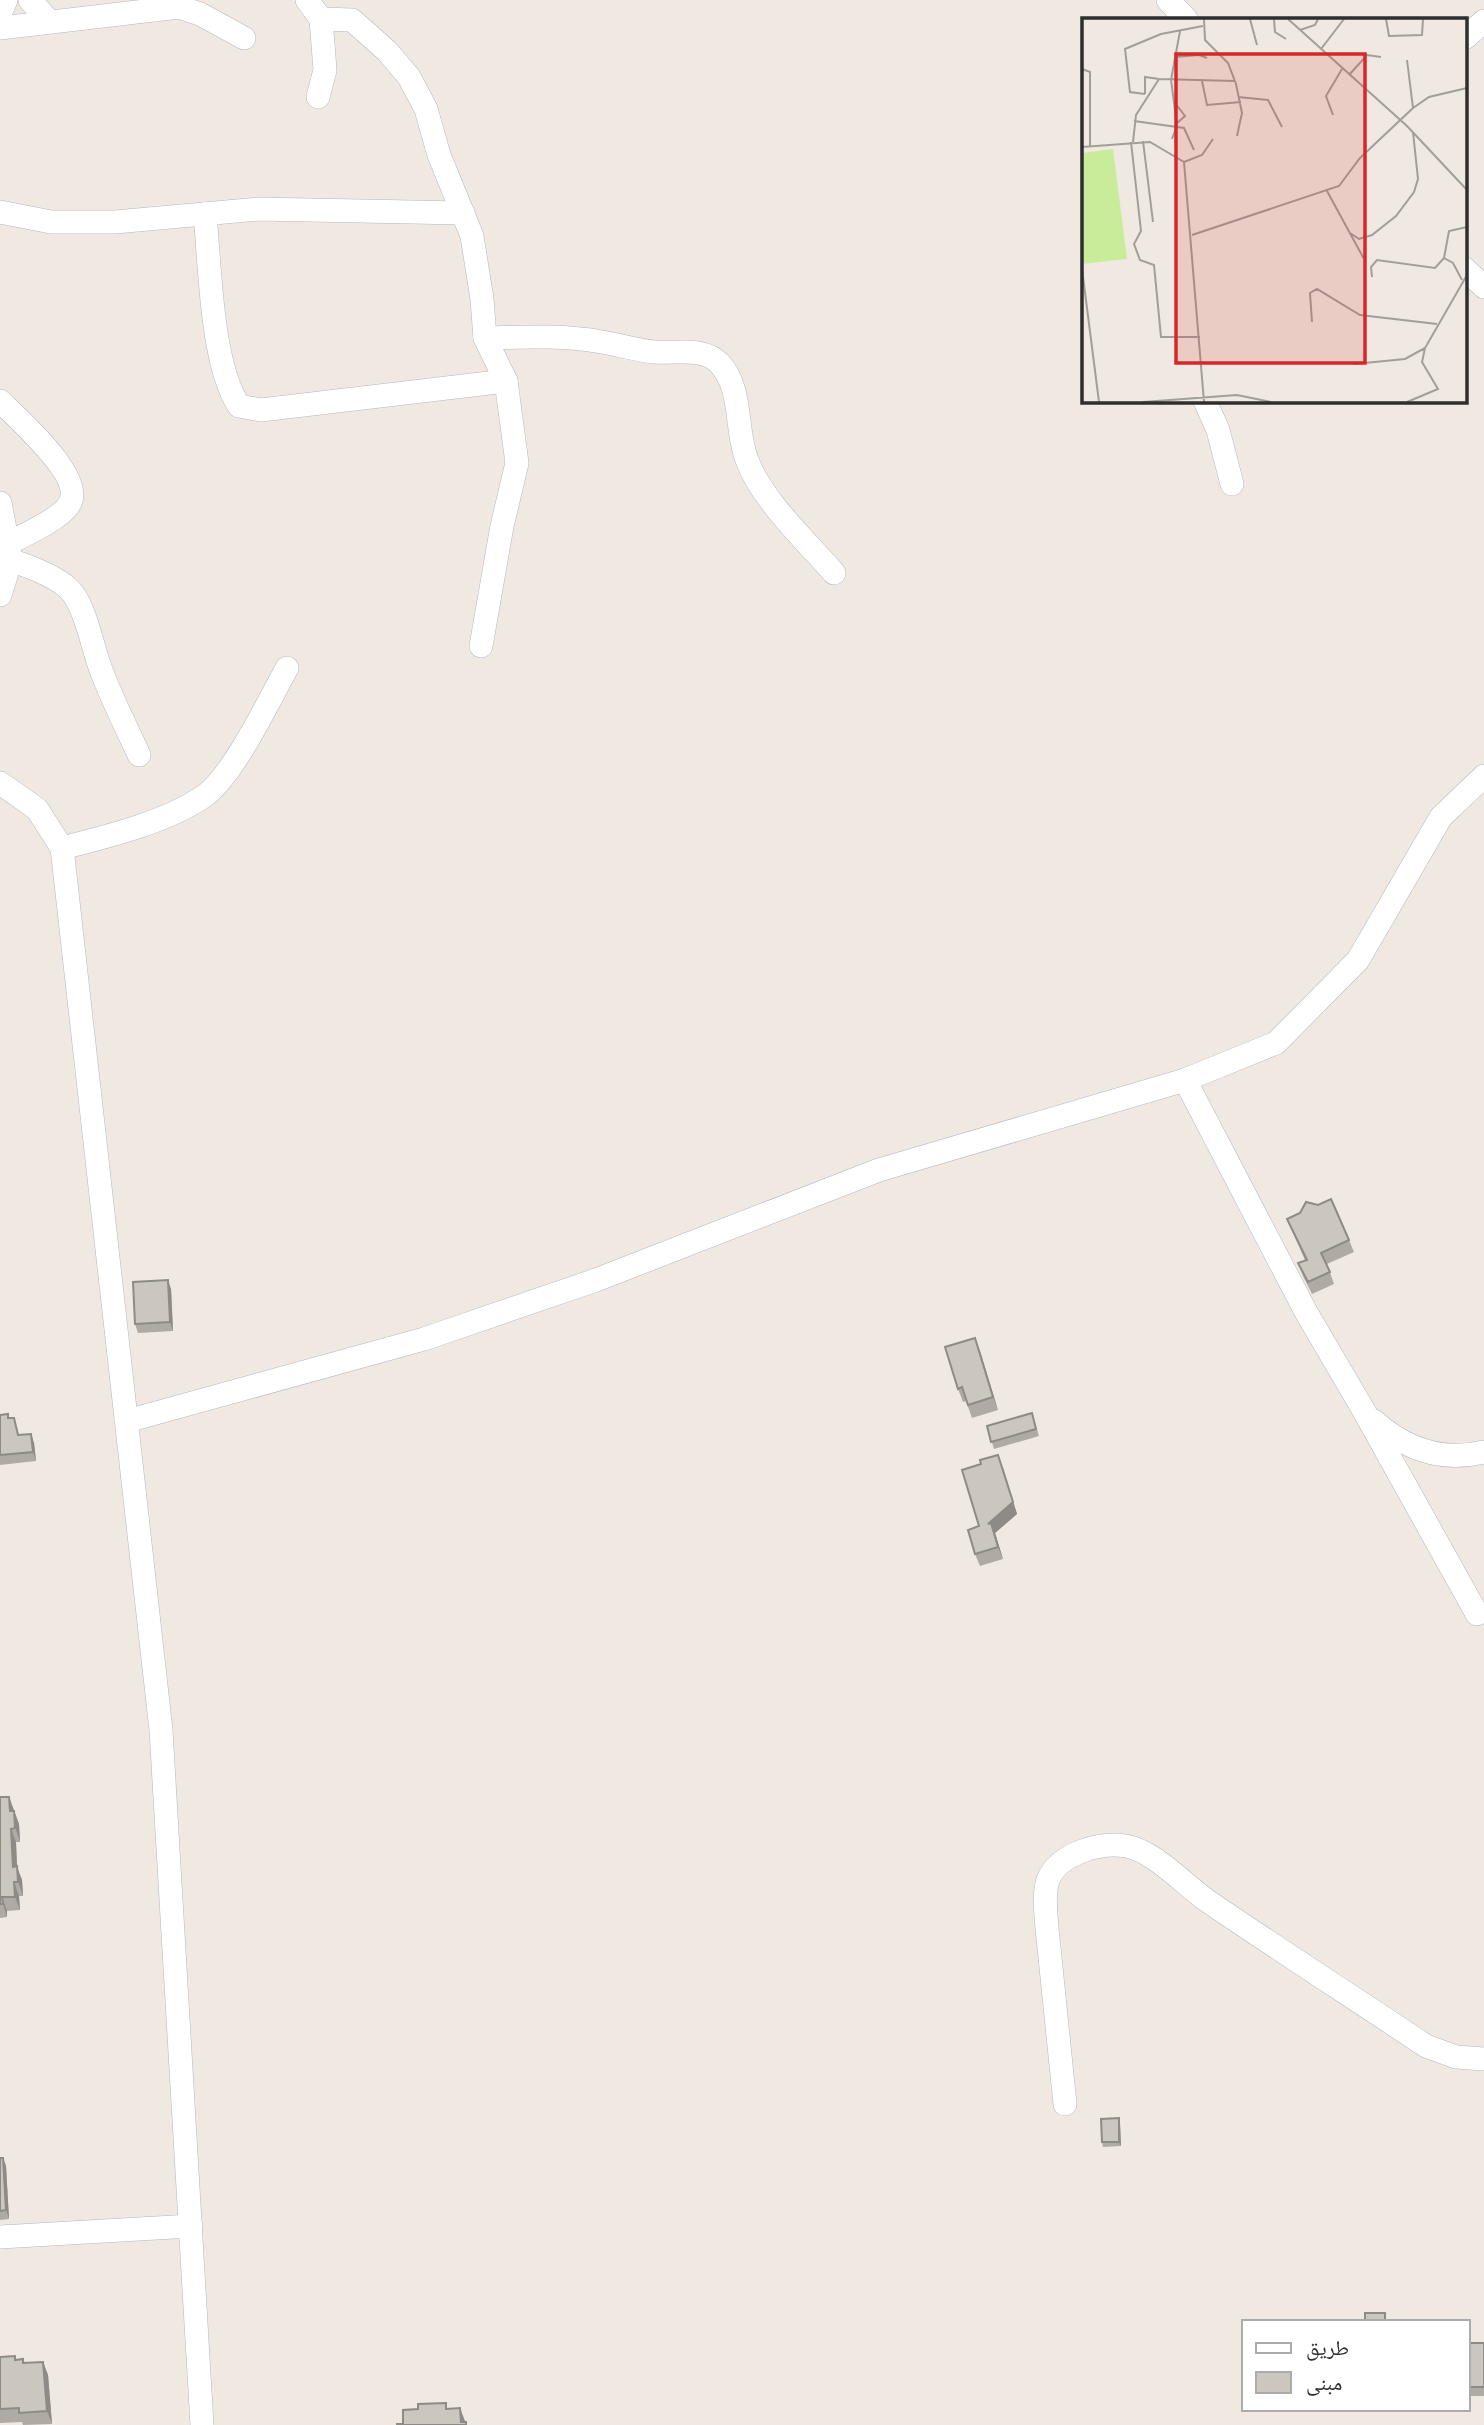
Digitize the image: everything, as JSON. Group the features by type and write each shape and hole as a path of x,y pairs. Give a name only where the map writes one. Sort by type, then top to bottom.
{"street":[{"path":"0,14 6,0"},
{"path":"30,0 50,22"},
{"path":"307,0 321,19 325,70 318,97"},
{"path":"1168,0 1185,18"},
{"path":"0,28 179,7 200,14 244,38"},
{"path":"321,19 352,20 387,51 409,77 426,109 439,155 472,236 485,338 506,381 517,463 502,527 481,646"},
{"path":"1466,37 1484,21"},
{"path":"0,212 51,222 114,222 258,209 463,213"},
{"path":"205,214 218,342 229,390 239,406 261,410 506,381"},
{"path":"1466,270 1484,287"},
{"path":"485,338 541,336 603,342 657,353 697,352 718,361 729,375 746,459 761,489 834,573"},
{"path":"0,401 47,448 68,479 72,493 70,505 6,554"},
{"path":"1205,402 1218,430 1232,484"},
{"path":"0,503 6,554 0,595"},
{"path":"6,554 70,590 78,603 102,674 139,755"},
{"path":"62,848 120,833 176,811 207,794 227,772 287,668"},
{"path":"127,1421 424,1339 596,1280 879,1170 1185,1080 1276,1043 1358,960 1441,817 1484,776"},
{"path":"0,783 37,809 62,848 161,1730 202,2425"},
{"path":"1185,1080 1306,1312 1477,1614"},
{"path":"1364,1411 1385,1431 1410,1447 1432,1453 1456,1455 1484,1452"},
{"path":"1065,2104 1045,1902 1048,1880 1061,1863 1083,1851 1105,1845 1128,1846 1149,1856 1206,1900 1426,2046 1456,2057 1484,2059"},
{"path":"0,2237 191,2226"}],"building":[{"path":"1331,1199 1349,1240 1321,1253 1330,1272 1308,1282 1298,1263 1307,1260 1287,1219 1300,1213 1306,1202 1318,1205"},
{"path":"168,1280 170,1322 135,1324 133,1282"},
{"path":"975,1338 993,1397 968,1405 962,1387 958,1389 945,1347"},
{"path":"1032,1413 1036,1429 991,1442 987,1426"},
{"path":"8,1414 8,1418 14,1418 18,1435 31,1434 33,1452 0,1455 0,1415"},
{"path":"998,1455 1013,1502 988,1524 991,1523 998,1547 975,1554 968,1530 979,1526 962,1470 981,1464 980,1460"},
{"path":"0,1797 9,1797 10,1811 14,1811 15,1828 11,1829 13,1867 17,1866 18,1882 14,1882 15,1897 2,1897 3,1904 0,1904"},
{"path":"1119,2118 1119,2142 1102,2142 1101,2119"},
{"path":"0,2158 3,2158 6,2210 0,2211"},
{"path":"1365,2313 1385,2313 1385,2320 1365,2320"},
{"path":"1470,2343 1484,2343 1484,2387 1470,2387"},
{"path":"15,2356 15,2360 23,2359 23,2363 43,2362 47,2411 19,2413 19,2408 0,2409 0,2357"},
{"path":"446,2403 446,2409 460,2408 461,2422 466,2422 466,2425 397,2425 403,2424 403,2410 418,2409 418,2404"}]}
